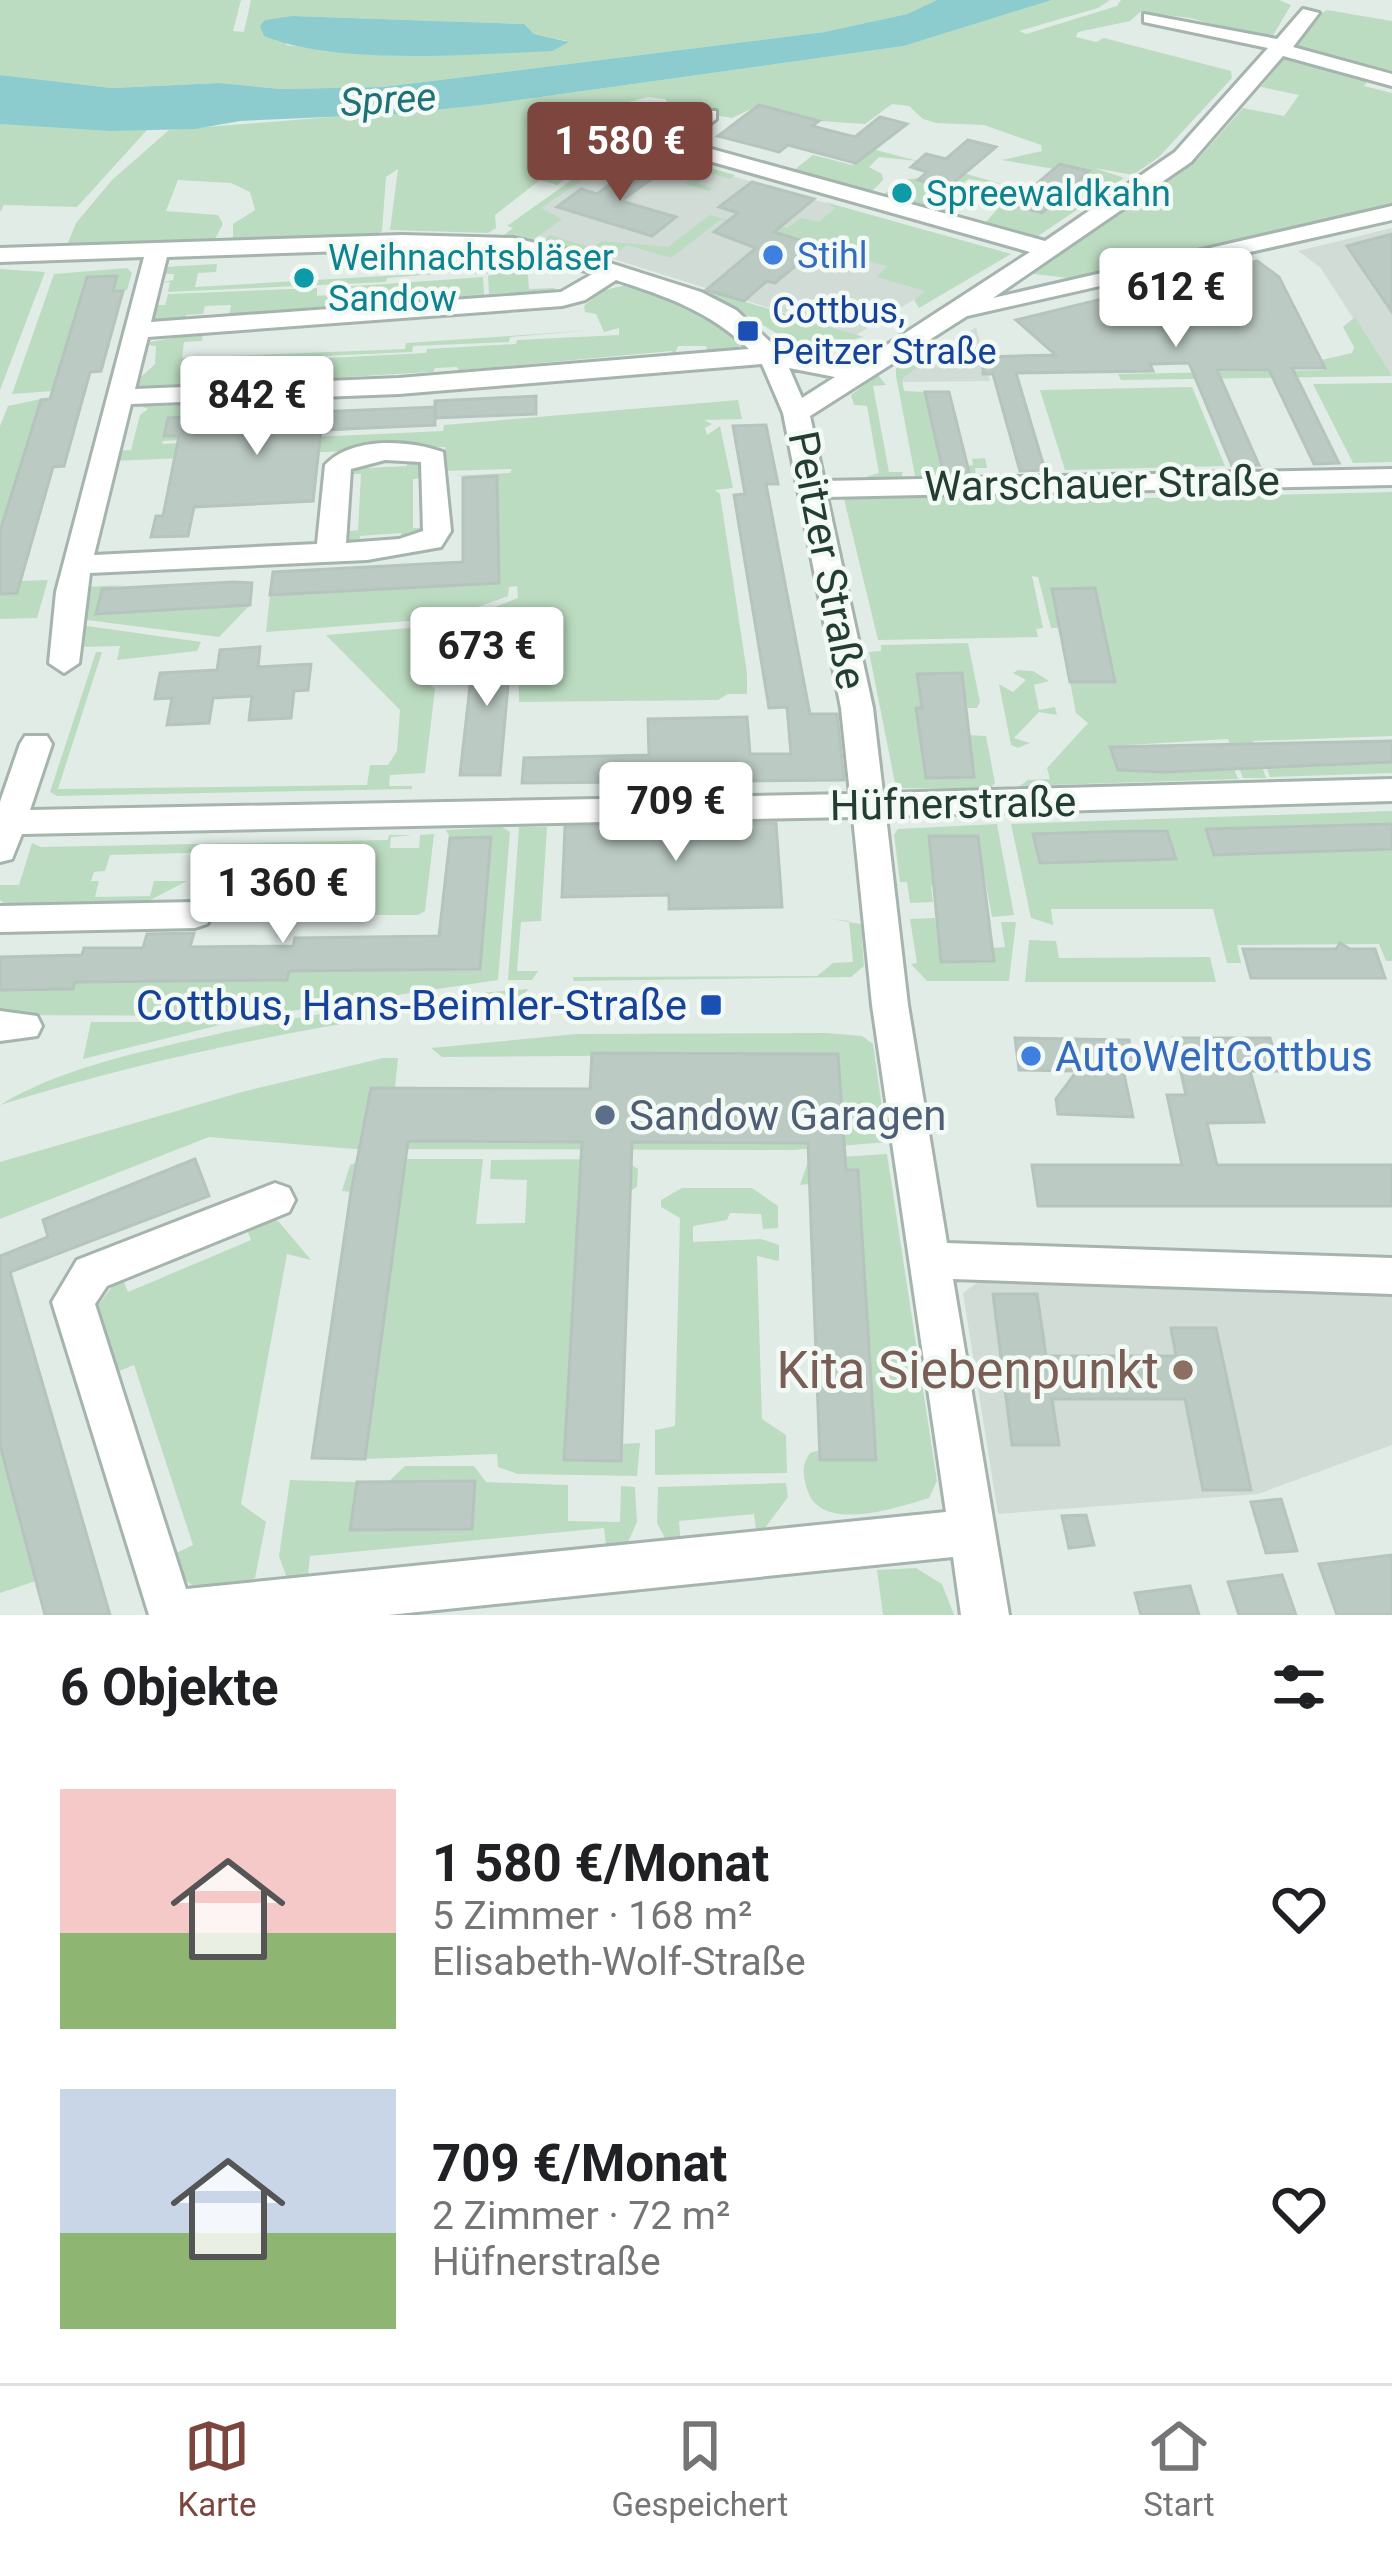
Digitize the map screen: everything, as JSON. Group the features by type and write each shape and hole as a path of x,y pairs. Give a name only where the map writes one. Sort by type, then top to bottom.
{"street":[{"name":"Peitzer Straße","path":"986,1615 890,1005 857,708 796,412 954,314 1194,147 1310,13"},
{"path":"1151,18 1282,47 1392,80"},
{"path":"709,115 670,144 1050,250"},
{"path":"954,314 1392,213"},
{"path":"0,255 487,242 540,250 693,297 728,315 771,356 796,412"},
{"path":"64,663 70,592 157,251"},
{"path":"138,330 562,299 578,295 614,272"},
{"path":"1009,276 1054,283 1063,289"},
{"path":"120,397 398,386 771,356 812,369 866,370"},
{"path":"79,566 409,548 431,541 436,531 434,458 415,453 355,456 338,465 331,552"},
{"name":"Warschauer Straße","path":"812,489 1392,477"},
{"path":"5,836 36,744"},
{"name":"Hüfnerstraße","path":"5,836 1392,790"},
{"path":"0,919 195,915"},
{"path":"275,1200 92,1273 73,1302 168,1605 179,1613 971,1532"},
{"path":"930,1260 1392,1276"}],"shaded area":[{"path":"625,145 1011,254 943,282 856,335 508,226"},
{"path":"1392,228 1390,375 1320,267 1298,251"},
{"path":"976,327 990,381 902,382 901,379"},
{"name":"Kita Siebenpunkt","path":"983,1278 1392,1294 1392,1445 1258,1494 998,1514 963,1293"}],"green space":[{"path":"0,0 241,0 233,31 244,32 251,0 937,0 907,14 824,32 383,87 281,89 219,83 112,88 0,75","holes":["293,16 523,24 534,34 567,41 427,52 286,45"]},
{"path":"1052,0 1110,0 1098,8 1019,31 1026,34 1117,6 1121,0 1279,0 1291,5 1272,37 1266,38 1190,18 1140,12 1130,21 1078,32 1076,37 1096,42 1104,38 1231,71 1232,78 1159,157 1133,175 1095,168 1124,178 1035,238 984,224 1003,203 1043,213 1088,172 1060,164 1054,169 1002,160 1042,151 1041,145 984,125 936,123 909,106 892,104 865,124 819,121 759,105 732,118 689,111 648,140 632,137 672,108 665,99 648,97 571,117 598,134 621,139 557,185 540,180 495,215 496,228 488,233 390,230 398,169 386,177 382,231 375,235 233,240 233,224 255,210 250,192 231,183 178,180 166,211 218,215 223,224 214,241 67,245 76,223 112,180 169,130 491,104 904,46"},
{"path":"1327,10 1392,21 1392,71 1293,46 1312,19"},
{"path":"1283,59 1369,79 1364,86 1392,93 1392,206 1076,279 1026,273 1198,159 1243,108 1284,116 1299,95 1261,87"},
{"path":"0,124 147,130 77,207 4,205 0,212"},
{"path":"628,140 641,149 735,175 730,179 710,173 697,183 712,188 709,191 685,184 701,170 644,162 651,155 629,149 541,208 562,219 534,239 504,235 513,228 507,226"},
{"path":"872,149 918,161 879,157 869,167 882,174 883,180 871,192 793,171 813,155 852,165"},
{"path":"963,173 1002,184 968,179 960,187 971,192 946,213 882,196 901,180"},
{"path":"825,202 1011,254 919,308 914,300 925,291 877,277 887,266 720,220 671,258 627,245 607,260 543,241 550,235 592,248 602,241 668,247 710,215 750,226 758,221 788,228 801,218 819,222 835,208"},
{"path":"516,254 592,275 527,261 529,289 554,288 562,296 551,297 549,290 489,294 488,276 495,273 475,274 475,262 507,260 508,269 520,269"},
{"path":"217,264 216,272 198,273 195,287 471,271 387,278 386,282 168,292 170,282 159,283 173,280 174,274 161,274 163,267"},
{"path":"127,268 132,273 127,290 113,291 53,391 12,394 54,274"},
{"path":"0,269 45,272 0,390"},
{"path":"483,277 484,295 229,317 231,305 205,306 203,314 186,315 183,325 150,322 150,305 165,305 168,294 317,288 317,296 341,294 342,287"},
{"path":"625,285 692,307 723,327 742,350 708,353 706,346 678,346 674,356 672,351 463,370 463,377 457,367 435,368 431,377 431,372 177,387 176,392 133,389 133,376 142,376 155,364 156,346 149,342 203,333 202,341 184,342 182,358 405,349 406,343 596,330 510,337 509,342 413,346 412,352 183,362 187,365 426,353 427,349 516,344 517,340 619,335 619,328 604,332 596,314 585,312 584,306 602,291"},
{"path":"705,290 864,337 804,350"},
{"path":"1355,317 1392,376 1121,380 1118,374 1324,370 1321,360 1352,353 1354,347 1343,327"},
{"path":"906,361 918,367 902,379 904,391 925,392 967,466 973,465 972,459 985,458 987,468 975,468 976,476 915,476 896,376 896,368"},
{"path":"878,375 886,385 873,386 889,472 903,472 901,478 866,477 879,473 867,406 854,405 851,395"},
{"path":"1392,383 1392,462 1353,463 1313,384"},
{"path":"1192,387 1225,466 1065,470 1040,390"},
{"path":"41,399 0,531 0,426 8,406"},
{"path":"738,400 742,419 704,420 712,424 705,428 707,435 720,426 733,488 715,490 720,494 747,673 747,694 728,694 718,700 519,702 518,629 452,633 454,623 518,598 517,586 509,587 508,596 448,618 266,632 270,595 499,582 497,477 453,476 510,473 512,469 446,471 445,447 112,461 115,451 131,450 140,415 148,409 141,406 146,404 189,402 186,417 168,419 165,436 435,425 162,444 443,431 444,425"},
{"path":"408,457 424,460 430,478 413,479 413,528 429,528 402,543 401,533 360,536 359,546 344,539 341,532 358,530 361,474 344,474 345,469 367,459 367,468 407,466"},
{"path":"1021,491 1024,501 1392,492 1392,736 1253,741 1266,778 1243,778 1228,739 1111,746 1118,770 1234,769 1238,779 1020,786 1028,780 1050,779 1047,768 1088,723 1076,713 1070,682 1115,681 1095,589 1053,589 1062,628 1051,628 1038,577 1032,576 1043,628 1036,629 1038,637 878,640 843,495"},
{"path":"48,580 37,618 0,619 0,594 20,581"},
{"path":"123,585 102,589 97,614 250,605 219,637 87,620 87,587"},
{"path":"444,625 441,649 418,650 417,656 419,672 435,689 425,773 390,775 389,786 412,789 57,796 50,792 96,652 102,652 58,789 367,785 370,765 388,765 397,751 400,710 326,635"},
{"path":"81,627 201,642 197,651 117,660 120,646 79,647"},
{"path":"968,643 980,702 977,708 968,708 961,673 917,675 922,708 916,709 926,778 973,777 967,735 986,736 995,783 989,789 896,788 869,652 881,651 881,645"},
{"path":"1033,671 1049,681 1034,685 1039,710 1055,707 1057,715 1039,712 1014,738 1030,743 1018,748 1011,745 999,684 1013,692 1026,680 1013,673"},
{"path":"1392,762 1392,773 1270,777 1266,766"},
{"path":"1392,811 1392,824 1369,849 1392,849 1392,961 1386,961 1379,944 1237,945 1241,963 1227,963 1213,909 1051,909 1053,925 1031,918 1011,824","holes":["1207,829 1339,850 1214,855","1166,831 1175,859 1040,863 1033,835"]},
{"path":"997,824 1014,915 992,917 977,836 930,836 937,885 931,886 933,902 910,903 907,882 900,882 894,835 898,829"},
{"path":"502,827 510,832 498,980 257,1016 0,1015 0,990 72,989 75,982 287,980 289,971 480,969 491,838 450,838 446,830"},
{"path":"519,827 547,827 541,921 521,922 517,971 538,971 532,980 508,980"},
{"path":"434,834 425,911 418,915 225,915 221,908 243,907 246,888 226,887 219,880 223,852 110,855 105,871 94,872 91,881 99,881 95,897 150,896 154,881 187,881 133,909 8,907 0,900 0,885 19,885 32,843 41,847 388,840 389,835 412,835 391,837 390,848 419,848 420,835"},
{"path":"935,918 942,962 994,961 992,948 1005,947 1001,922 1016,922 1009,981 927,981 911,964 917,963 910,919"},
{"path":"849,922 861,924 864,966 851,977 574,981 573,977 817,976 833,963 853,962"},
{"path":"1029,940 1056,941 1059,958 1210,957 1216,982 1025,982"},
{"path":"529,989 521,996 193,1053 0,1105 92,1065 233,1031 401,1002"},
{"path":"91,1022 232,1022 83,1059"},
{"path":"577,1034 862,1036 873,1044 887,1142 793,1150 354,1149 209,1137 0,1219 0,1162 242,1092 383,1058 398,1058 395,1088 371,1088 364,1141 843,1143 838,1054 442,1057 431,1048"},
{"path":"887,1154 937,1481 929,1498 879,1511 843,1514 815,1503 804,1471 810,1453 820,1450 821,1460 876,1460 858,1171 809,1170 809,1184 800,1185 809,1159"},
{"path":"364,1159 483,1159 476,1224 525,1223 527,1180 490,1179 491,1160 623,1159 638,1169 564,1460 620,1461 621,1444 640,1443 637,1476 518,1474 498,1467 497,1454 365,1459 356,1169 351,1192 342,1191 350,1165"},
{"path":"682,1188 752,1188 778,1206 778,1228 763,1229 761,1214 730,1213 727,1220 693,1226 693,1242 761,1239 779,1245 779,1261 757,1256 762,1419 786,1435 787,1473 655,1475 655,1430 675,1426 680,1218 661,1207 661,1200"},
{"path":"267,1216 279,1222 311,1260 287,1254 241,1504 266,1522 255,1578 228,1591 206,1592 186,1580 168,1557 193,1545 134,1365 110,1375 95,1309 121,1275 128,1292 251,1240 244,1222"},
{"path":"0,1445 36,1581 0,1593"},
{"path":"405,1466 474,1466 486,1482 568,1485 568,1521 620,1522 621,1486 635,1487 637,1522 624,1551 607,1555 604,1528 310,1556 307,1584 289,1584 279,1556 290,1480 357,1482 352,1530 471,1529 475,1482 388,1482"},
{"path":"786,1483 788,1497 757,1539 754,1514 679,1521 681,1547 667,1542 657,1523 658,1487"},
{"path":"916,1568 942,1584 954,1615 883,1615 877,1570"}],"water":[{"name":"Spree","path":"937,0 1052,0 904,46 491,104 240,121 195,129 111,131 0,124 0,75 112,88 219,83 281,89 383,87 824,32 907,14"},
{"path":"293,16 524,24 534,34 569,42 552,51 405,56 329,51 264,36 260,26 265,20"}],"building":[{"path":"759,105 819,121 812,126 855,137 880,117 907,124 856,163 788,145 779,152 718,136"},
{"path":"612,108 651,110 623,130 607,129 597,118"},
{"path":"968,140 996,147 947,188 918,180 927,172 911,167 926,154 946,159"},
{"path":"1060,164 1089,171 1042,213 1012,205"},
{"path":"637,165 661,172 621,201 676,217 652,236 557,207 581,189 597,194"},
{"path":"752,182 814,199 774,232 819,246 775,283 767,281 744,301 706,290 756,248 714,232 738,213 719,207"},
{"path":"1392,234 1392,312 1347,246"},
{"path":"1257,261 1279,277 1325,368 1292,368 1339,463 1314,464 1269,370 1217,370 1259,465 1232,466 1189,363 1150,364 1153,371 1016,373 1045,470 1020,471 993,374 983,374 983,357 1056,355 1016,320"},
{"path":"117,276 113,291 123,291 101,371 90,372 64,466 53,467 17,593 0,594 0,531 41,400 50,399 87,277"},
{"path":"925,392 949,392 969,472 943,472"},
{"path":"536,396 536,414 435,418 435,401"},
{"path":"435,407 435,425 321,430 313,501 194,507 188,536 151,537 156,516 163,516 179,436 164,436 168,418"},
{"path":"766,425 778,484 766,484 810,714 837,714 844,780 522,783 524,758 649,755 648,719 747,717 750,754 791,754 787,707 769,708 734,495 745,494 733,426"},
{"path":"497,476 499,583 270,595 273,572 463,562 463,478"},
{"path":"252,583 250,605 96,614 102,589"},
{"path":"1095,588 1115,682 1070,682 1052,589"},
{"path":"475,641 512,641 500,775 460,775"},
{"path":"260,647 258,667 311,664 308,690 294,691 291,718 249,720 252,696 213,698 209,723 167,725 172,698 155,699 160,673 217,670 220,650"},
{"path":"962,673 974,777 926,778 916,708 922,708 917,674"},
{"path":"1392,741 1392,762 1164,772 1118,770 1110,747"},
{"path":"776,823 782,907 669,909 669,895 562,897 565,827"},
{"path":"1392,824 1392,849 1214,855 1206,829"},
{"path":"1167,831 1176,859 1040,863 1033,834"},
{"path":"929,836 978,836 994,961 941,962"},
{"path":"491,837 480,969 289,971 287,980 75,982 73,989 0,990 0,957 82,955 84,948 143,948 147,934 194,933 190,947 293,946 295,938 439,936 450,838"},
{"path":"1340,943 1350,949 1375,949 1385,978 1251,978 1243,949 1336,949"},
{"path":"1015,1038 1129,1040 1135,1069 1123,1069 1133,1117 1058,1114 1056,1099 1077,1071 1019,1070"},
{"path":"1173,1038 1270,1038 1280,1071 1250,1071 1264,1122 1207,1123 1217,1165 1392,1165 1392,1206 1038,1206 1032,1165 1182,1165 1167,1095 1186,1095"},
{"path":"592,1053 838,1054 846,1170 858,1170 876,1460 820,1460 808,1143 632,1142 621,1461 564,1460 582,1142 408,1141 365,1459 312,1458 371,1088 590,1089"},
{"path":"195,1159 209,1196 10,1272 110,1615 45,1615 0,1445 0,1256 48,1237 43,1220"},
{"path":"993,1294 1037,1294 1046,1356 1176,1356 1171,1328 1216,1328 1251,1490 1203,1490 1185,1399 1052,1399 1059,1445 1012,1445"},
{"path":"475,1481 472,1529 350,1530 357,1482"},
{"path":"1281,1499 1297,1551 1266,1553 1251,1502"},
{"path":"1086,1515 1094,1545 1069,1548 1062,1516"},
{"path":"1392,1555 1392,1615 1337,1615 1319,1564"},
{"path":"1282,1575 1296,1615 1239,1615 1228,1582"},
{"path":"1190,1586 1199,1615 1141,1615 1135,1593"}],"place":[{"name":"Spreewaldkahn","path":"902,193"},
{"name":"Stihl","path":"773,255"},
{"name":"Weihnachtsbläser Sandow","path":"304,278"},
{"name":"Cottbus, Peitzer Straße","path":"748,331"},
{"name":"Cottbus, Hans-Beimler-Straße","path":"711,1005"},
{"name":"AutoWeltCottbus","path":"1031,1056"},
{"name":"Sandow Garagen","path":"605,1115"},
{"name":"Kita Siebenpunkt","path":"1183,1370"}]}
